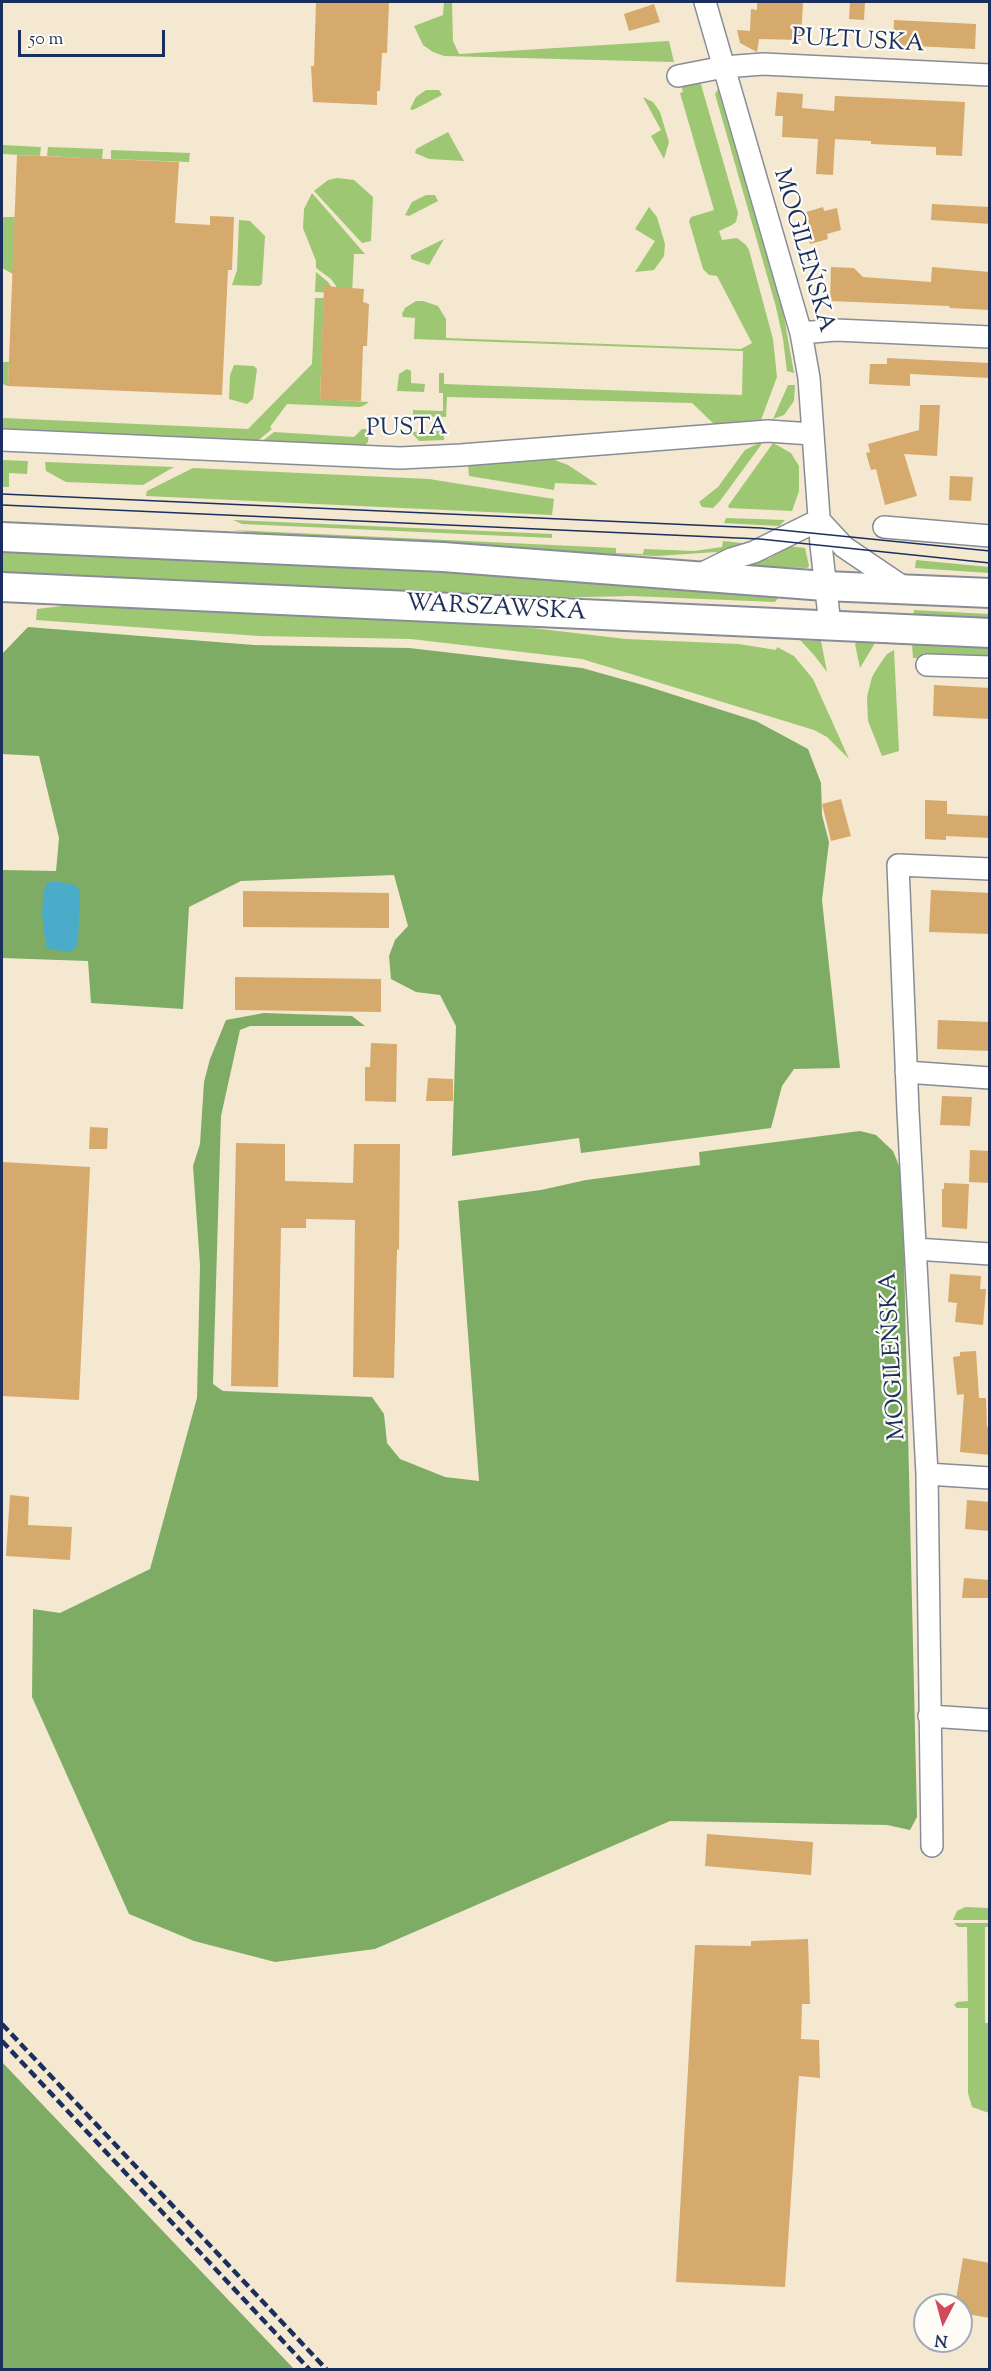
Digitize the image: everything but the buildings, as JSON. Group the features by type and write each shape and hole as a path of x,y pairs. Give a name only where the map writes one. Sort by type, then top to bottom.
{"main road":[{"name":"WARSZAWSKA","path":"2,537 443,557 825,586 990,593"},
{"name":"WARSZAWSKA","path":"2,588 990,633"}],"street":[{"name":"MOGILEŃSKA","path":"705,2 801,333 809,378 819,520 830,626"},
{"name":"PUŁTUSKA","path":"678,76 723,67 763,64 990,75"},
{"path":"801,333 836,330 990,337"},
{"name":"PUSTA","path":"2,440 400,458 768,431 812,434"},
{"path":"696,577 819,520 850,552 906,589"},
{"path":"884,527 990,536"},
{"path":"927,665 990,667"},
{"name":"MOGILEŃSKA","path":"932,1846 927,1474 906,1072 898,865 990,870"},
{"path":"906,1072 990,1078"},
{"path":"916,1249 990,1254"},
{"path":"927,1474 990,1478"},
{"path":"929,1716 990,1720"}],"green space":[{"path":"444,2 452,2 453,41 459,54 669,41 674,62 444,56 423,45 414,26 443,15"},
{"path":"700,81 738,213 736,222 719,231 722,240 737,238 749,250 773,339 777,377 761,420 714,424 692,403 447,397 446,417 413,416 413,410 443,411 443,393 439,393 439,373 444,373 444,384 742,395 743,351 414,339 415,318 403,317 402,314 405,308 416,301 438,306 446,319 446,338 741,349 752,343 717,276 709,275 703,269 689,221 691,217 714,210 680,93 683,92 681,84"},
{"path":"718,89 782,305 794,373 787,371 776,307 715,94"},
{"path":"426,90 439,90 442,95 413,110 410,109 416,97"},
{"path":"643,97 653,102 660,112 669,142 664,159 651,136 661,130"},
{"path":"448,132 464,161 429,159 415,153 416,149"},
{"path":"3,145 41,147 40,156 2,154"},
{"path":"48,147 103,149 102,159 47,156"},
{"path":"111,150 190,153 189,162 111,159"},
{"path":"337,178 354,180 373,197 371,241 362,243 314,191 328,180"},
{"path":"312,193 365,254 354,254 352,294 341,293 331,279 316,268 316,261 303,228 304,209"},
{"path":"426,195 435,195 438,201 409,216 405,215 412,202"},
{"path":"649,207 657,217 665,244 664,256 654,270 635,272 655,241 635,229"},
{"path":"2,217 15,217 13,274 2,268"},
{"path":"239,220 250,221 265,236 262,284 259,286 232,285 237,270"},
{"path":"444,239 429,265 411,259 411,255"},
{"path":"316,272 328,282 336,293 315,292"},
{"path":"315,298 324,298 320,399 369,402 365,405 360,407 287,404 270,427 272,429 255,443 2,431 4,418 248,429 312,364"},
{"path":"2,362 9,362 8,386 2,384"},
{"path":"234,365 254,366 257,369 253,399 247,404 229,399 230,375"},
{"path":"407,369 411,371 411,383 425,384 424,392 397,391 399,374"},
{"path":"788,385 795,385 794,401 784,415 773,419"},
{"path":"362,429 369,429 368,442 363,447 260,443 274,432 354,437"},
{"path":"444,431 444,440 419,441 411,432"},
{"path":"761,442 720,501 713,508 702,507 699,502 718,487 745,450"},
{"path":"773,443 791,453 799,466 799,491 792,511 729,508 728,506"},
{"path":"552,459 568,465 598,485 555,483 554,490 469,476 468,465"},
{"path":"2,460 28,461 27,474 9,473 9,487 2,487"},
{"path":"45,462 174,467 143,485 66,482 46,471"},
{"path":"193,468 429,479 554,499 552,515 146,496 147,491"},
{"path":"726,518 785,520 779,526 724,523"},
{"path":"233,520 552,534 552,538 242,524"},
{"path":"233,530 616,548 616,553 643,554 644,549 694,551 722,547 723,541 752,544 731,551 657,556 310,541"},
{"path":"789,546 805,548 809,566 807,568 745,566 770,558"},
{"path":"2,548 514,574 653,588 775,594 778,598 775,602 631,596 495,599 2,576"},
{"path":"916,560 989,567 989,573 915,568"},
{"path":"79,604 498,624 626,639 739,644 776,650 777,647 794,656 813,679 849,759 827,737 814,730 582,659 411,639 259,636 36,620 37,609"},
{"path":"914,610 989,614 989,622 913,618"},
{"path":"28,627 254,645 409,648 582,668 756,721 808,749 821,783 822,815 829,842 822,900 840,1068 794,1069 782,1086 771,1128 581,1153 579,1138 452,1156 456,1026 440,995 416,992 391,979 389,956 395,940 408,926 394,875 241,881 189,907 183,1009 91,1003 88,961 2,958 2,870 56,871 59,838 39,756 2,754 2,654"},
{"path":"800,640 821,641 827,672 814,655"},
{"path":"857,642 875,643 860,668 855,644"},
{"path":"935,642 989,644 989,657 923,653 922,658 913,658 912,644"},
{"path":"894,650 899,751 882,756 868,721 867,697 872,677 887,654"},
{"path":"264,1013 352,1016 365,1026 250,1026 240,1030 221,1116 213,1384 223,1391 372,1397 384,1414 387,1443 400,1459 445,1477 479,1481 458,1201 541,1190 586,1180 700,1165 699,1152 860,1131 876,1135 893,1151 902,1173 917,1817 910,1830 887,1825 670,1821 375,1949 275,1962 194,1941 129,1914 32,1697 33,1609 60,1613 150,1569 197,1398 200,1265 193,1166 200,1144 204,1082 210,1059 226,1020"},
{"path":"965,1907 989,1908 989,1920 953,1920 957,1911"},
{"path":"954,1923 989,1923 989,1927 985,1927 985,2023 990,2023 989,2113 972,2107 968,2093 968,2008 957,2008 954,2005 957,2002 968,2001 967,1927 958,1927"},
{"path":"2,2062 294,2369 2,2369"}],"water":[{"path":"52,881 77,886 80,893 78,943 75,949 67,952 46,948 42,913 44,890 47,883"}],"tram line":[{"path":"2,494 761,528 990,551"},
{"path":"2,505 760,539 990,563"}],"railway":[{"path":"2,2024 327,2370"},
{"path":"2,2041 310,2370"}]}
